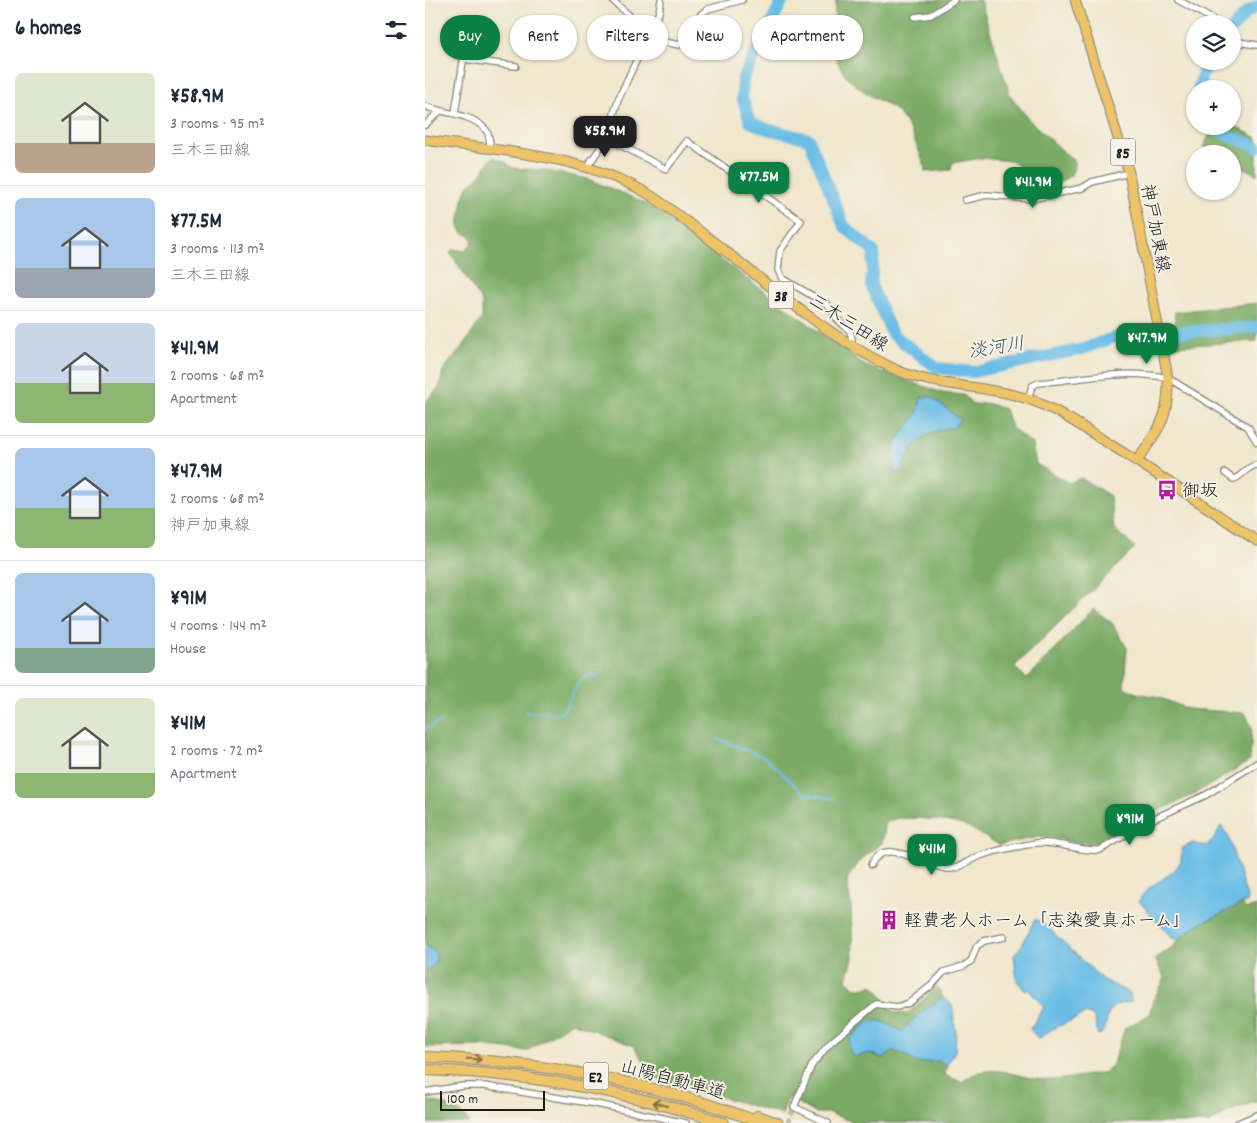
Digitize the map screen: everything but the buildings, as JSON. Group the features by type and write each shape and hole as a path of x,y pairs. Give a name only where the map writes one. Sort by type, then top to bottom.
{"highway":[{"name":"山陽自動車道","path":"425,1057 534,1066 618,1081 686,1098 762,1123"},
{"name":"山陽自動車道","path":"425,1070 491,1074 572,1085 649,1101 724,1123"},
{"path":"686,1098 778,1123"}],"main road":[{"name":"神戸加東線","path":"1075,0 1129,173 1167,378 1168,403 1164,419 1137,461"},
{"name":"三木三田線","path":"425,140 537,156 587,167 645,192 710,239 796,308 849,345 893,369 945,383 1027,399 1048,407 1137,461 1257,541"}],"street":[{"path":"612,0 629,15"},
{"path":"658,15 661,0"},
{"path":"668,43 679,45 701,14 708,9 741,0"},
{"path":"915,17 931,15 954,0"},
{"path":"1178,0 1206,15"},
{"path":"1241,42 1257,45"},
{"path":"455,113 463,60"},
{"path":"470,60 515,66"},
{"path":"587,167 607,138 618,100 636,60"},
{"path":"425,106 439,112 455,113 486,130 489,136 490,150"},
{"path":"425,125 439,112"},
{"path":"607,138 666,168 687,141 801,221 780,251 778,270 782,278 827,305 837,319 850,331 852,338 849,345"},
{"path":"965,200 987,195 1032,199 1082,188 1092,182 1129,173"},
{"path":"1027,399 1032,386 1038,383 1118,375 1167,378 1248,427 1255,434 1257,442"},
{"path":"1225,473 1233,479 1237,478 1250,466 1257,465"},
{"path":"871,865 877,857 891,852 949,870 989,853 1034,843 1050,843 1100,850 1153,819 1205,795 1257,763"},
{"path":"828,1123 794,1107 812,1065 830,1043 876,1004 884,1003 897,1007 909,1003 931,986 944,972 964,966 971,961 977,946 984,941 1004,938"},
{"path":"425,1092 463,1086 488,1086 597,1104 686,1123"},
{"path":"1238,1123 1257,1115"}],"green space":[{"path":"836,0 980,0 1010,95 1030,121 1076,163 1071,175 1053,187 1011,161 981,158 952,163 951,170 925,172 925,167 908,126 900,115 855,84 845,74 839,64 838,60 863,60 863,15 835,15"},
{"path":"1241,129 1257,138 1257,175 1241,166 1241,145 1204,145 1209,135 1241,135"},
{"path":"493,157 504,161 512,168 543,170 588,179 643,202 662,214 866,366 943,393 964,395 973,405 986,403 1005,409 1011,427 1032,444 1036,464 1069,483 1081,478 1110,496 1114,529 1135,548 1014,667 1027,679 1093,609 1112,623 1127,648 1124,687 1139,694 1156,696 1188,709 1245,713 1252,728 1250,761 1191,796 1138,820 1097,843 1071,842 1043,836 1000,845 969,828 952,822 901,818 886,822 882,843 862,859 848,877 853,958 847,979 852,986 859,988 874,985 894,1012 907,1014 937,987 943,997 918,1015 902,1031 881,1021 854,1057 868,1053 884,1058 893,1051 917,1063 938,1061 947,1065 944,1075 962,1082 984,1071 1005,1072 1051,1080 1106,1072 1113,1063 1125,1028 1149,1015 1153,1000 1165,979 1155,959 1174,946 1178,939 1195,926 1240,903 1247,909 1257,906 1257,1101 1230,1111 1210,1123 855,1123 829,1113 815,1113 788,1097 782,1115 654,1077 634,1046 572,1022 527,1051 479,1046 425,1047 425,971 432,965 435,958 434,952 425,945 425,403 440,386 443,370 464,345 482,318 482,302 450,252 454,249 465,251 472,243 472,237 462,232 459,226 464,194 469,185 481,175 489,160","holes":["920,406 948,427 922,437 914,445 895,444 911,426"]},
{"path":"1257,303 1257,341 1174,346 1175,312"},
{"path":"425,1100 450,1107 470,1123 425,1123"}],"water":[{"path":"921,397 932,397 960,420 953,428 934,432 921,439 909,454 899,474 894,471 895,446 912,422 918,410"},
{"path":"1221,826 1228,836 1248,901 1195,926 1178,939 1172,938 1139,901 1147,890 1178,866 1181,860 1182,848 1192,843 1206,846 1214,839"},
{"path":"1035,919 1043,923 1103,980 1130,993 1131,1002 1115,1006 1111,1009 1101,1034 1098,1035 1094,1017 1086,1013 1050,1030 1039,1039 1030,1029 1044,1007 1028,989 1025,991 1017,981 1014,955 1022,945"},
{"path":"425,945 435,952 436,961 425,971"},
{"path":"943,997 952,1005 956,1032 955,1051 947,1065 938,1061 917,1063 893,1051 884,1058 868,1053 854,1057 850,1051 850,1041 853,1036 871,1021 881,1021 902,1031 918,1015"}],"waterway":[{"name":"淡河川","path":"783,0 743,78 742,97 750,122 767,129 809,139 844,226 874,252 871,285 892,334 937,368 973,372 1083,349 1118,336 1257,327"},
{"path":"1241,19 1257,6"},
{"path":"1201,80 1204,70"},
{"path":"1227,135 1257,147"},
{"path":"525,712 561,713 579,682 590,676 599,676"},
{"path":"425,728 441,722"},
{"path":"718,739 766,758 803,793 834,799"}],"tunnel":[{"path":"788,1123 794,1107"}],"place":[{"name":"御坂","path":"1167,490"},
{"name":"軽費老人ホーム「志染愛真ホーム」","path":"889,920"}]}
